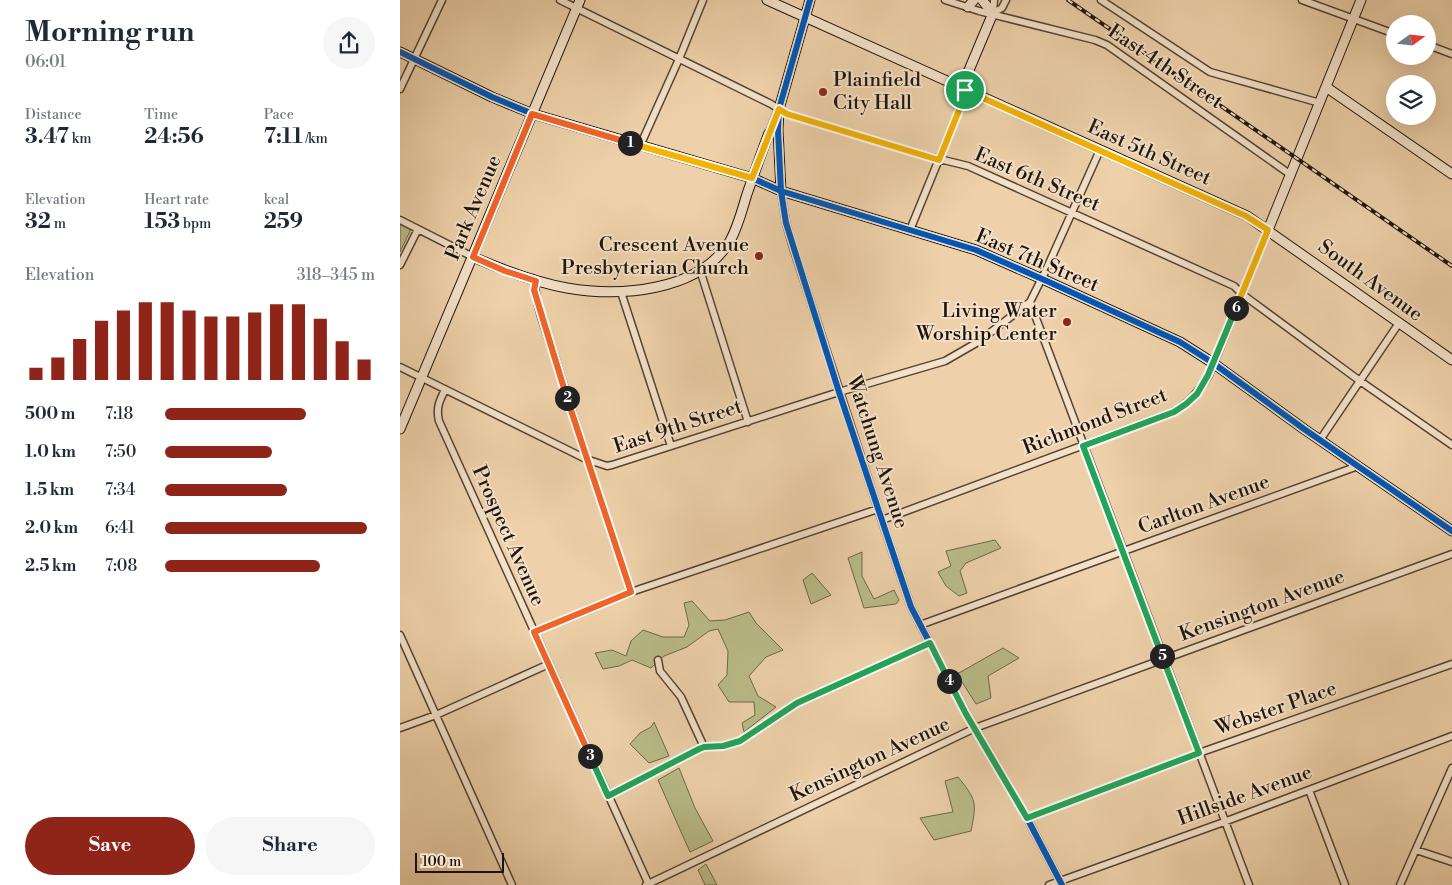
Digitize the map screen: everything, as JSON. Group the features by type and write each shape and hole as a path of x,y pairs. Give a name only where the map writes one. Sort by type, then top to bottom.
{"street":[{"path":"400,89 442,0"},
{"name":"East 6th Street","path":"560,0 579,4 679,59 787,114 939,160 968,166 1234,286 1242,294 1360,381 1452,445"},
{"path":"640,146 703,0"},
{"name":"East 5th Street","path":"767,0 1246,216 1268,230"},
{"name":"Watchung Avenue","path":"810,0 779,109 778,130 786,223 839,392 911,607 975,728 1027,818 1061,883"},
{"name":"East 4th Street","path":"945,0 971,4 993,13 1095,40 1107,45 1291,175"},
{"path":"982,0 993,13"},
{"path":"910,230 964,98 964,82 993,13 994,0"},
{"path":"993,13 1002,8 1006,0"},
{"path":"1101,0 1210,72 1320,103"},
{"path":"1302,0 1386,31"},
{"name":"Richmond Street","path":"882,520 1174,412 1197,394 1208,375 1242,294 1361,0"},
{"name":"Park Avenue","path":"400,429 579,4"},
{"path":"1436,48 1452,54"},
{"name":"East 7th Street","path":"400,52 532,114 752,178 782,191 976,250 1042,279 1180,342 1213,363 1452,531"},
{"path":"1326,88 1452,174"},
{"path":"400,220 473,257 505,271 536,281 573,289 621,292 672,283 700,270 718,256 730,240 779,109"},
{"path":"1100,150 1030,302 1249,885"},
{"path":"400,265 418,229"},
{"name":"South Avenue","path":"1268,230 1452,360"},
{"path":"700,270 748,422"},
{"path":"536,281 534,290 586,459 631,592"},
{"path":"621,292 671,446"},
{"name":"East 9th Street","path":"400,367 586,459 607,466 839,392 945,361 978,342 1030,302"},
{"path":"1320,440 1399,324"},
{"name":"Prospect Avenue","path":"445,390 437,409 439,421 648,885"},
{"name":"Carlton Avenue","path":"920,625 1358,466"},
{"path":"534,632 631,592 878,509"},
{"name":"Kensington Avenue","path":"648,885 975,728 1452,554"},
{"path":"400,635 512,885"},
{"path":"608,796 704,747 723,746 740,741 797,703 930,643"},
{"path":"658,660 660,670 680,697 704,747"},
{"path":"400,728 436,715 549,664"},
{"name":"Webster Place","path":"1027,818 1199,753 1452,664"},
{"name":"Hillside Avenue","path":"1049,885 1061,883 1452,736"},
{"path":"1400,885 1451,771"},
{"path":"1309,790 1345,885"},
{"path":"1416,850 1452,862"}],"green space":[{"path":"400,224 411,229 400,252"},
{"path":"995,540 1001,548 966,563 960,571 967,593 959,596 946,586 938,572 951,566 946,551"},
{"path":"862,552 862,576 874,599 894,590 899,600 896,604 864,608 848,558"},
{"path":"812,573 831,595 811,604 803,580"},
{"path":"692,601 710,621 725,620 749,612 756,623 783,650 766,657 749,676 758,696 776,707 744,732 742,723 755,715 754,702 729,702 718,685 727,675 728,651 718,629 709,631 687,647 664,656 651,668 632,660 619,666 603,669 595,653 612,650 626,656 631,641 643,630 663,637 684,637 689,625 684,603"},
{"path":"1003,648 1019,658 988,676 991,698 976,704 957,674"},
{"path":"654,722 669,756 649,763 630,744 640,733 651,727"},
{"path":"679,768 695,808 713,841 690,852 658,780"},
{"path":"958,777 974,801 971,831 934,840 920,818 953,812 945,781"},
{"path":"706,864 717,885 705,885 698,870"}],"railway":[{"path":"1068,0 1452,266"}],"cycle path":[{"path":"810,0 779,109 778,130 781,191 786,223 839,392 911,607 967,714 1027,818 1062,885"},
{"path":"400,52 492,97 533,114 752,178 781,191 976,250 1049,282 1180,342 1213,363 1304,429 1452,531"}],"place":[{"name":"Plainfield City Hall","path":"823,92"},
{"name":"Crescent Avenue Presbyterian Church","path":"759,256"},
{"name":"Living Water Worship Center","path":"1067,322"}],"route":[{"path":"965,90 1246,216 1268,230 1208,375 1197,394 1174,412 1083,446 1199,753 1027,818 966,714 930,643 808,697 788,708 740,741 730,745 699,749 608,796 534,632 631,592 586,459 534,290 536,281 505,271 473,257 532,114 752,178 779,109 787,114 939,160 964,98 965,90"}]}
